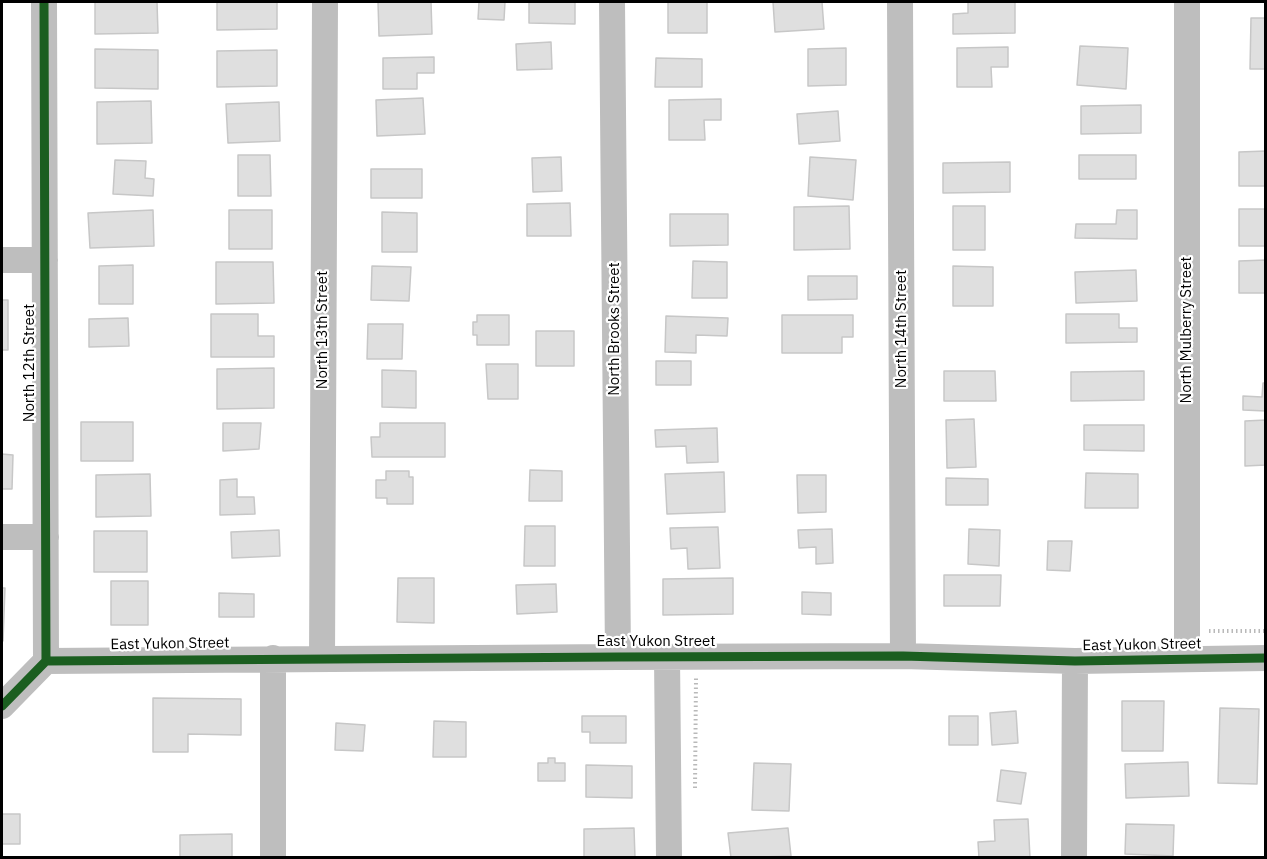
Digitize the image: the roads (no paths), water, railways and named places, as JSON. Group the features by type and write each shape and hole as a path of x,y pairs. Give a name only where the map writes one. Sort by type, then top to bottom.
{"street":[{"name":"North 12th Street","path":"44,2 46,660"},
{"name":"North 13th Street","path":"322,658 325,2"},
{"name":"North Brooks Street","path":"612,2 618,657"},
{"name":"North 14th Street","path":"900,2 903,656"},
{"name":"North Mulberry Street","path":"1187,2 1187,659"},
{"path":"2,260 45,260"},
{"path":"2,537 46,537"},
{"name":"East Yukon Street","path":"46,660 903,656 1076,660 1266,658"},
{"path":"668,657 669,858"},
{"path":"273,658 273,858"},
{"path":"2,706 46,660"},
{"path":"1074,858 1076,660"}]}
